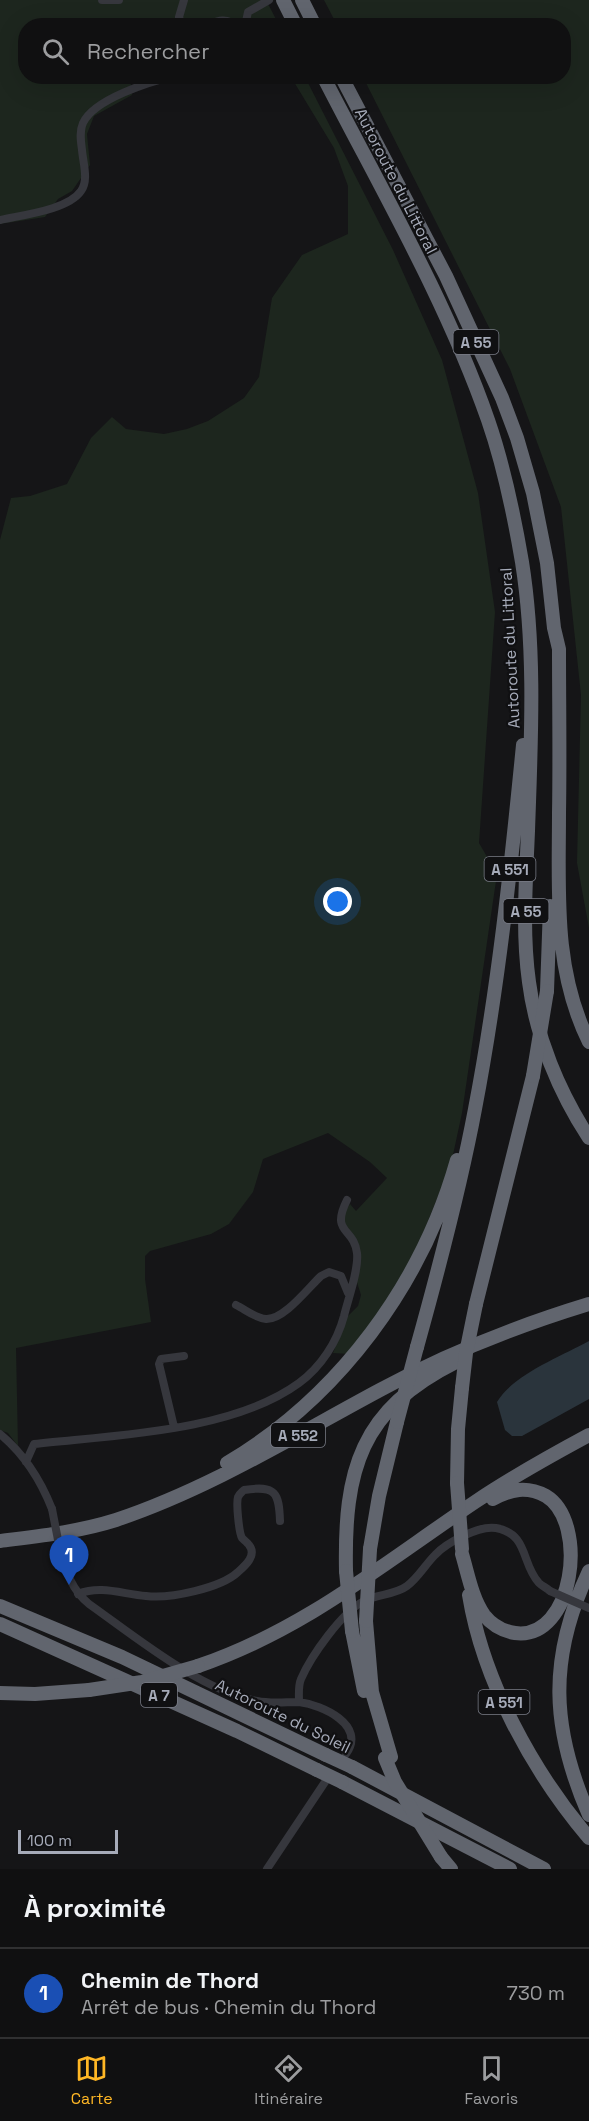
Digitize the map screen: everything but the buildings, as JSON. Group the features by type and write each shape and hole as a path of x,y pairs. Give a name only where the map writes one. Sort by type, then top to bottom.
{"highway":[{"path":"283,0 292,18"},
{"path":"302,0 311,18"},
{"name":"Autoroute du Littoral","path":"327,84 424,272 460,350 488,421 508,494 522,562 527,604 530,671 532,722 525,891 529,982 545,1049 570,1106 589,1138"},
{"name":"Autoroute du Littoral","path":"345,84 446,276 502,398 517,438 533,493 547,563 554,628 559,649 558,904 561,952 579,1023 589,1042"},
{"name":"A 551","path":"554,628 551,650 553,736 547,992 534,1076 476,1304 466,1353 458,1428 457,1483 462,1552 471,1609 480,1642 498,1689 528,1750 589,1838"},
{"name":"A 551","path":"450,1869 395,1782 388,1758 372,1692 366,1621 370,1550 379,1496 396,1422 459,1186 483,1066 506,902 530,671"},
{"name":"A 552","path":"117,1519 201,1479 242,1454 282,1425 320,1392 353,1356 391,1305 425,1247 453,1172 483,1066"},
{"name":"A 552","path":"0,1541 65,1533 117,1519 163,1503 231,1471 381,1389 451,1355 525,1325 589,1304"},
{"name":"A 551","path":"388,1758 364,1691 352,1631 346,1571 347,1518 355,1468 368,1437 387,1410 415,1386 448,1366 476,1351 529,1329 589,1310"},
{"path":"0,1693 35,1694 89,1690 142,1682 198,1666 260,1642 350,1590 475,1502 538,1462 589,1435"},
{"name":"A 551","path":"404,1552 496,1497 516,1490 531,1490 556,1502 568,1519 573,1534 573,1561 562,1600 550,1621 542,1628 522,1634 501,1629 484,1614 474,1595 462,1552"},
{"path":"589,1571 565,1639 558,1696 568,1761 589,1815"},
{"name":"Autoroute du Soleil","path":"0,1606 122,1657 352,1767 544,1869"},
{"name":"Autoroute du Soleil","path":"0,1624 237,1731 342,1782 510,1869"}],"street":[{"path":"102,0 118,0"},
{"path":"179,18 184,0"},
{"path":"246,18 246,15 255,8 269,0"},
{"path":"0,220 42,211 65,203 76,196 81,191 84,182 81,134 82,125 87,117 103,104 149,84"},
{"path":"26,1462 34,1444 174,1428 219,1418 249,1408 301,1382 316,1368 332,1347 341,1326 354,1276 357,1253 340,1217 347,1200"},
{"path":"236,1305 264,1319 278,1317 321,1276 329,1272 341,1276 349,1294"},
{"path":"174,1428 159,1364 161,1359 184,1356"},
{"path":"0,1434 26,1462 45,1492 52,1509 67,1574 78,1594 104,1615 195,1677 238,1696 259,1702 299,1702 320,1706 345,1725 352,1734 346,1754"},
{"path":"78,1594 94,1589 149,1597 182,1594 215,1584 234,1575 245,1566 252,1553 251,1546 241,1534 237,1504 238,1496 244,1490 267,1490 277,1495 280,1521"},
{"path":"299,1702 302,1677 343,1617 363,1601 405,1588 437,1552 473,1531 492,1527 516,1538 537,1581 550,1591 589,1608"},
{"path":"267,1869 325,1782"}],"shaded area":[{"path":"0,0 266,0 275,18 18,18 18,84 131,84 132,95 94,116 87,134 90,165 72,191 58,199 45,217 0,224"},
{"path":"324,0 589,0 589,928 577,863 581,695 561,507 510,369 367,84 571,84 571,18 333,18"},
{"path":"295,84 309,84 393,250 442,360 478,493 495,612 479,843 497,874 462,1113 451,1164 418,1246 383,1308 349,1354 333,1353 347,1317 358,1306 361,1295 356,1279 359,1259 344,1227 344,1212 350,1204 356,1211 387,1178 370,1162 328,1133 263,1159 253,1192 229,1224 211,1234 150,1251 145,1256 145,1279 151,1322 16,1348 18,1446 8,1433 0,1430 0,540 11,498 30,496 67,484 91,438 112,417 126,429 164,434 208,421 244,398 259,377 272,298 302,255 348,234 348,186 334,148"},
{"path":"589,1341 589,1399 522,1436 512,1436 505,1430 497,1402 505,1392 538,1367"}],"place":[{"name":"Chemin de Thord","path":"69,1585"}]}
